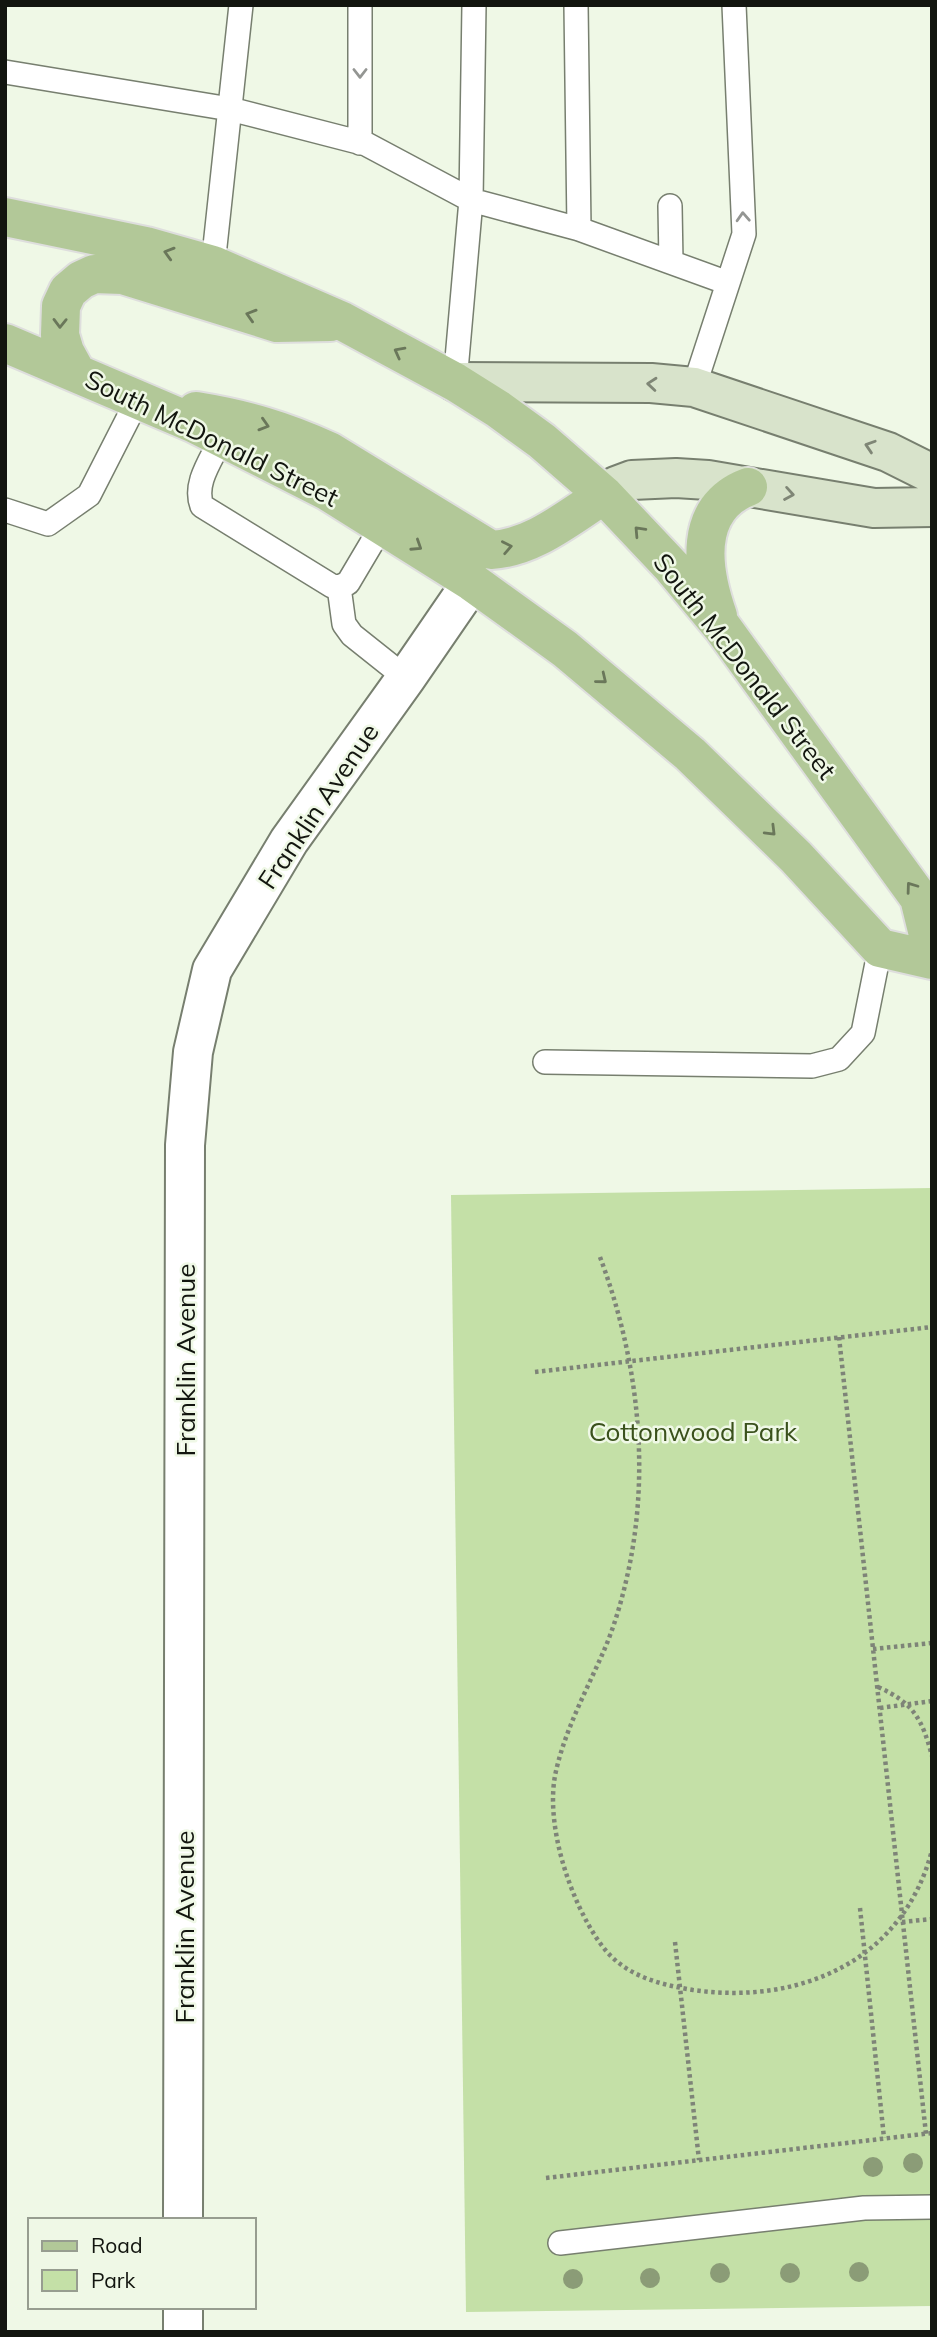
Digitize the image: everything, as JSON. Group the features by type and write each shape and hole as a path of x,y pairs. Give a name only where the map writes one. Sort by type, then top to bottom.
{"main road":[{"name":"South McDonald Street","path":"5,217 146,246 212,265 342,321 455,382 542,441 604,495 672,567 722,627 919,898 932,951"},
{"path":"76,372 65,352 60,335 61,306 68,291 80,280 94,274 123,275 277,323 342,321"},
{"name":"South McDonald Street","path":"5,343 144,401 327,491 472,582 565,649 690,754 796,856 880,948"},
{"path":"144,401 243,419 302,439 329,451 491,550 505,549 537,537 604,495"},
{"path":"722,627 705,574 706,538 718,508 734,492 748,486"},
{"path":"880,948 932,960"}],"street":[{"path":"455,382 651,383 694,387 888,452 932,474"},
{"path":"604,495 632,480 708,480 874,509 932,507"},
{"name":"Franklin Avenue","path":"183,2218 185,1145 193,1052 212,970 289,841 407,678 472,582"},
{"path":"183,2309 183,2332"}],"lane":[{"path":"212,265 241,5"},
{"path":"360,5 360,143"},
{"path":"455,382 471,200 474,5"},
{"path":"576,5 579,229"},
{"path":"694,387 744,234 734,5"},
{"path":"5,72 230,109 366,144 471,200 579,229 727,282"},
{"path":"670,206 671,262"},
{"path":"5,510 48,524 89,495 144,401"},
{"path":"222,438 199,485 198,496 202,506 332,586 339,587 348,583 383,524"},
{"path":"339,587 345,624 352,635 407,678"},
{"path":"545,1062 812,1066 839,1059 863,1033 880,948"},
{"path":"560,2243 864,2208 932,2207"}],"path":[{"path":"600,1258 620,1316 629,1361 639,1436 638,1494 632,1554 612,1626 572,1724 556,1772 553,1802 558,1842 569,1879 600,1944 629,1971 648,1980 681,1988 742,1994 788,1989 823,1978 847,1966 877,1943 901,1914 920,1881 932,1850"},
{"path":"535,1372 932,1327"},
{"path":"546,2178 929,2133 901,1914 839,1338"},
{"path":"873,1649 932,1643"},
{"path":"877,1687 898,1696 908,1704 927,1738 932,1756"},
{"path":"880,1708 932,1701"},
{"path":"860,1908 884,2138"},
{"path":"902,1922 932,1919"},
{"path":"675,1942 699,2160"}],"green space":[{"name":"Cottonwood Park","path":"932,1188 932,2306 466,2312 451,1195"}]}
